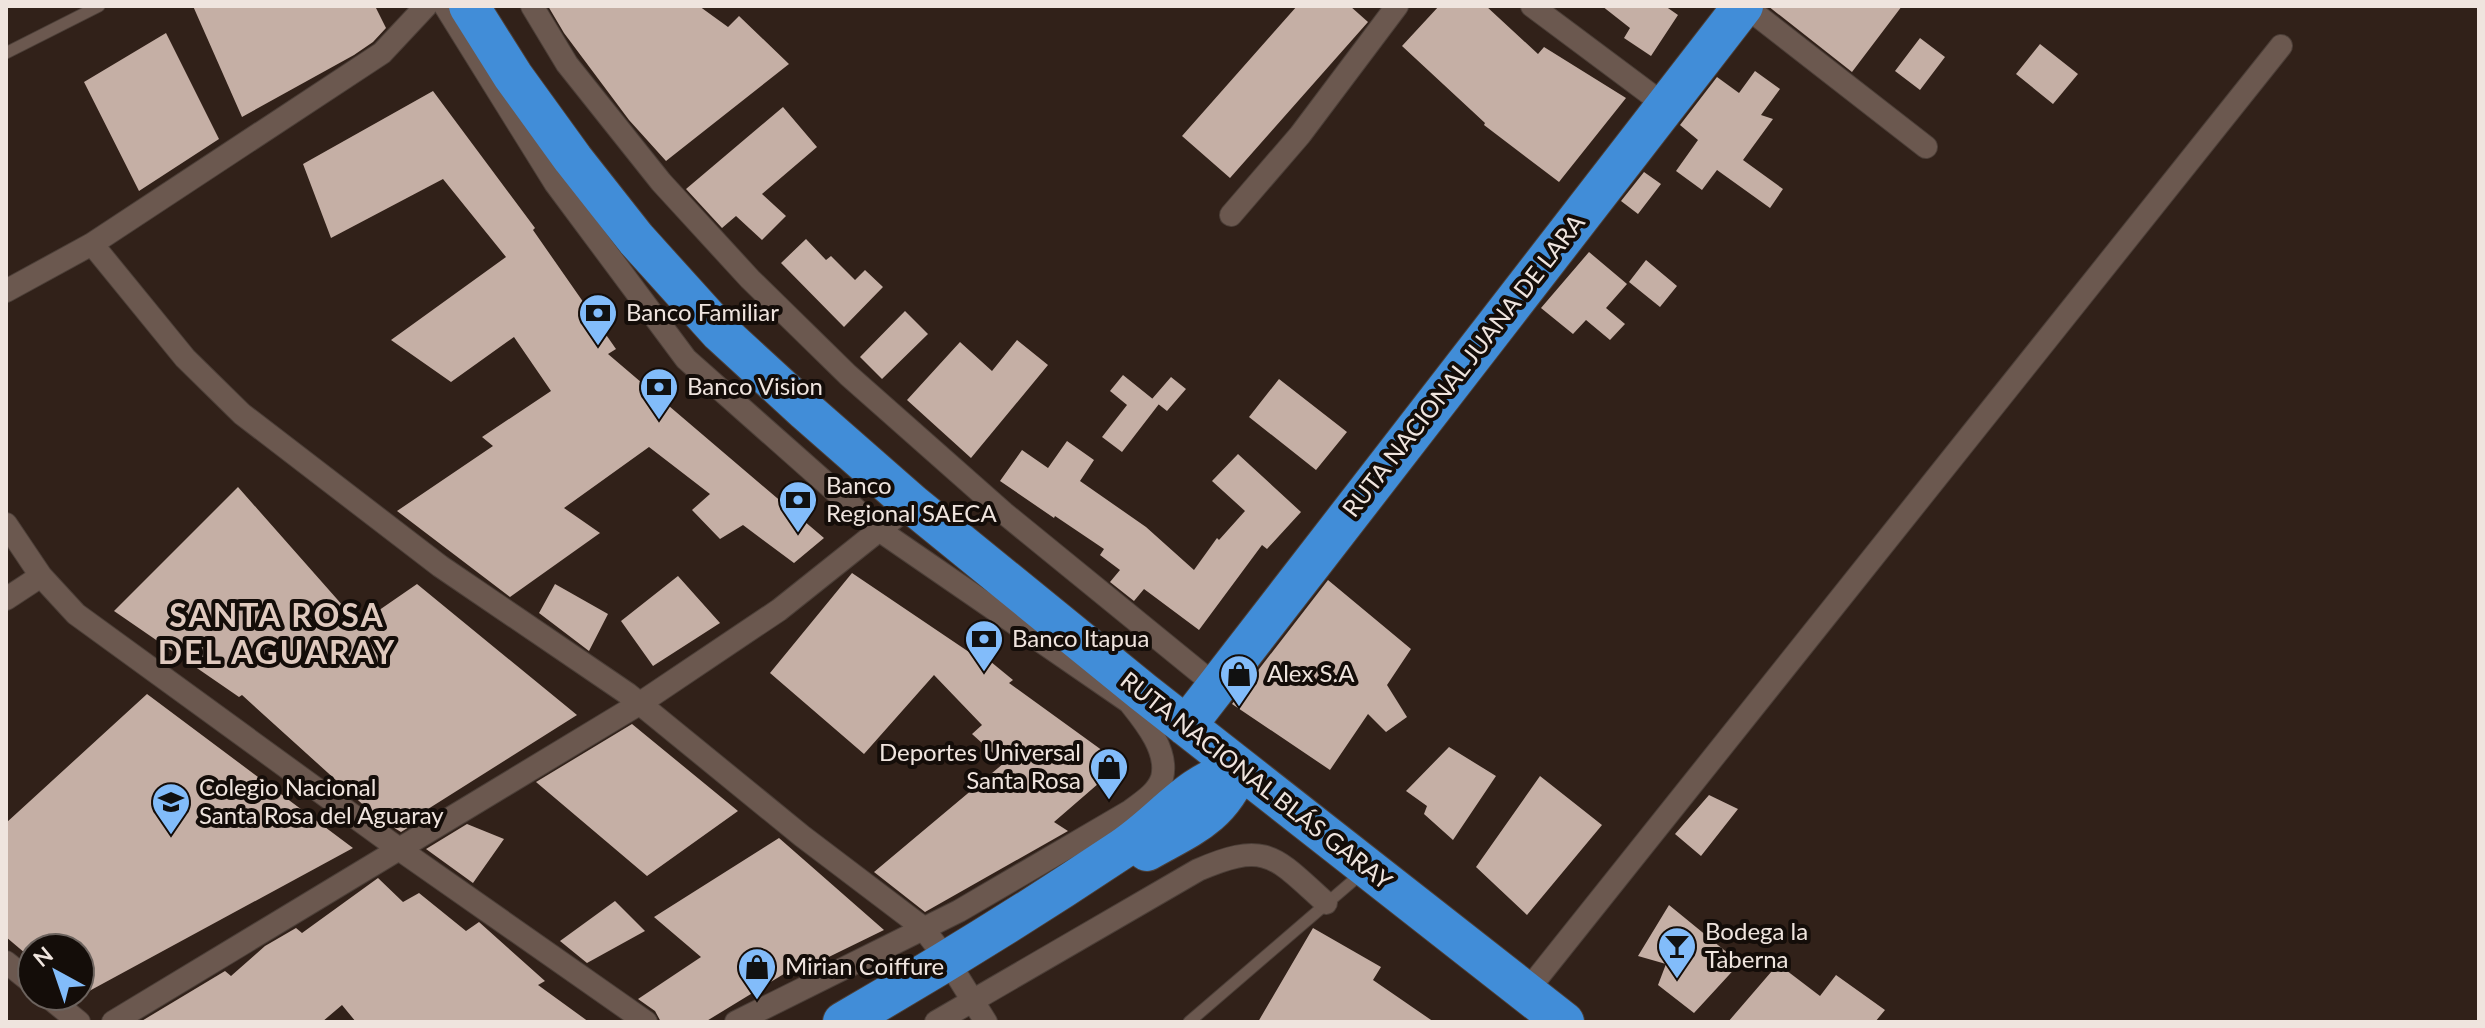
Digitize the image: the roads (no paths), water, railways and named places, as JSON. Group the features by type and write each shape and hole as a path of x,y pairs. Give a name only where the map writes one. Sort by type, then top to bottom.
{"highway":[{"name":"RUTA NACIONAL BLÁS GARAY","path":"469,6 513,76 565,148 636,239 720,332 912,504 1366,870 1564,1022"},
{"name":"RUTA NACIONAL JUANA DE LARA","path":"1186,726 1744,6"},
{"path":"1143,692 1167,729 1178,756 1181,817"},
{"path":"843,1022 993,935 1181,817 1211,814 1224,800 1239,769"},
{"path":"1181,817 1207,820 1247,812 1277,814 1306,822"}],"street":[{"path":"6,291 92,244 382,53 426,6"},
{"path":"445,6 555,183 686,359 879,530 1129,702 1149,727 1160,753 1162,777 1153,793 1130,811 959,911 736,1022"},
{"path":"532,6 567,64 633,147 750,279 848,375 1004,513 1215,685"},
{"path":"1231,215 1300,135 1397,6"},
{"path":"1532,6 1666,106"},
{"path":"1744,6 1926,147"},
{"path":"1527,991 2281,46"},
{"path":"92,244 185,358 242,414 440,566 639,704 802,836 922,927 948,961 986,1022"},
{"path":"113,1022 639,704 779,610 912,504"},
{"path":"6,524 41,576 76,614 399,849 646,1022"},
{"path":"6,599 41,576"},
{"path":"936,1022 1198,870 1232,856 1255,854 1270,858 1289,869 1326,903"}],"lane":[{"path":"6,53 99,6"},
{"path":"1189,1022 1366,870"}],"place":[{"name":"Banco Familiar","path":"598,347"},
{"name":"Banco Vision","path":"659,421"},
{"name":"Banco Regional SAECA","path":"798,534"},
{"name":"Banco Itapua","path":"984,673"},
{"name":"Alex S.A","path":"1239,708"},
{"name":"Deportes Universal Santa Rosa","path":"1109,801"},
{"name":"Colegio Nacional Santa Rosa del Aguaray","path":"171,836"},
{"name":"Bodega la Taberna","path":"1677,980"},
{"name":"Mirian Coiffure","path":"757,1001"}],"district":[{"name":"SANTA ROSA DEL AGUARAY","path":"277,634"}]}
